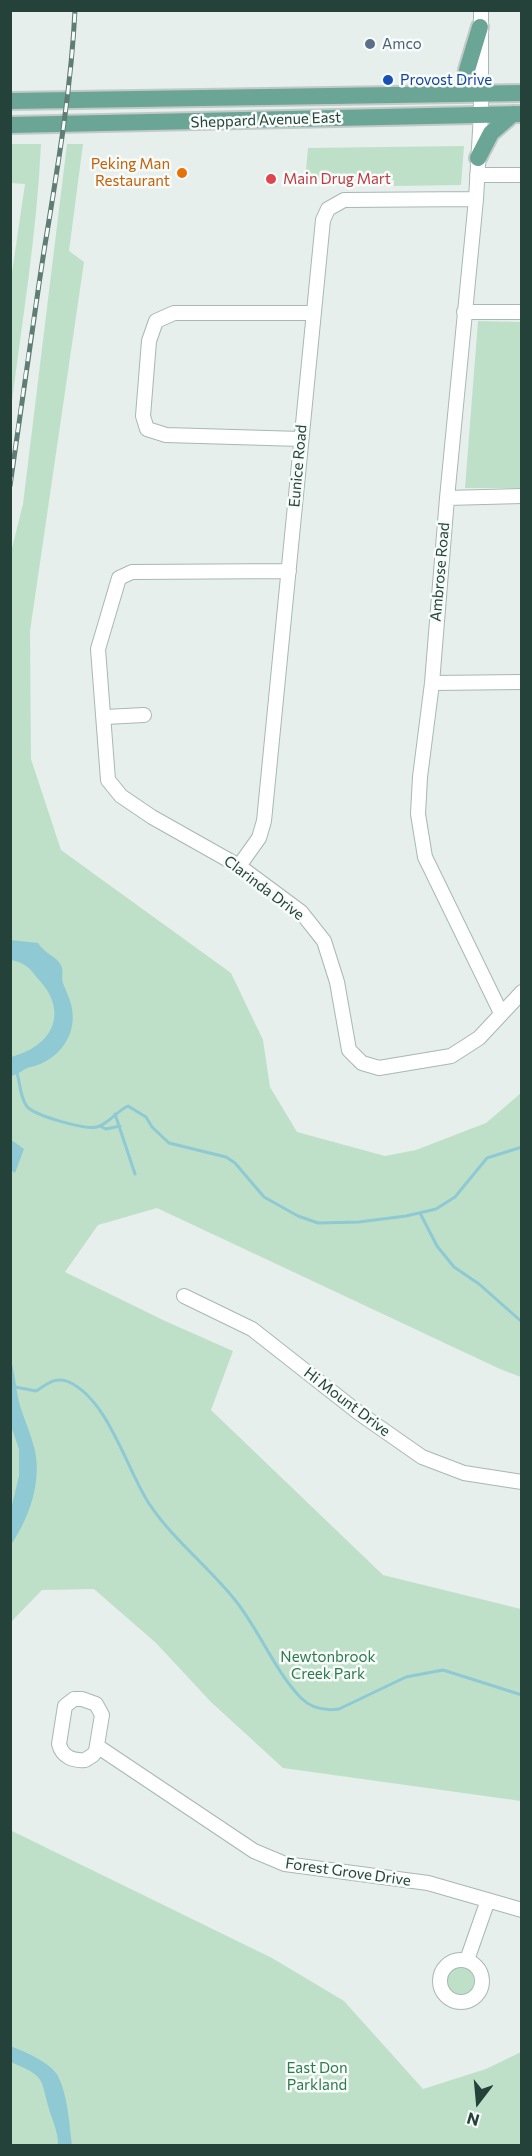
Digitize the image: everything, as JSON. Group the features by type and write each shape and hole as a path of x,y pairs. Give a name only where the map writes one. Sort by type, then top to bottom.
{"main road":[{"path":"464,92 467,70 481,19"},
{"name":"Sheppard Avenue East","path":"10,101 464,92 522,93"},
{"path":"478,158 491,133 517,114"},
{"name":"Sheppard Avenue East","path":"10,125 517,114"}],"street":[{"path":"481,19 481,114"},
{"name":"Ambrose Road","path":"481,114 476,199 418,814 425,856 501,1013"},
{"path":"477,175 522,175"},
{"name":"Eunice Road","path":"239,867 259,838 264,821 320,233 328,209 344,200 476,199"},
{"path":"464,312 522,312"},
{"path":"301,439 166,435 147,429 143,416 149,341 156,321 174,313 313,313"},
{"path":"447,498 522,496"},
{"name":"Clarinda Drive","path":"289,571 132,573 119,578 98,649 105,717 108,780 121,796 152,817 239,867 301,912 324,941 338,982 349,1050 362,1063 379,1068 451,1056 479,1038 522,992"},
{"path":"432,683 522,682"},
{"path":"105,717 144,715"},
{"name":"Hi Mount Drive","path":"184,1296 252,1329 359,1413 422,1457 464,1473 522,1482"},
{"path":"82,1699 89,1701 96,1704 100,1710 101,1720 97,1746 93,1755 86,1760 68,1757 60,1750 59,1738 63,1712 69,1701 82,1699"},
{"name":"Forest Grove Drive","path":"97,1746 254,1851 285,1864 428,1883 522,1910"},
{"path":"467,1960 488,1900"}],"green space":[{"path":"11,144 41,144 33,244 11,409 11,279 25,184 11,183"},
{"name":"Newtonbrook Creek Park","path":"67,144 83,144 69,251 84,262 30,631 31,759 61,850 231,973 263,1040 270,1087 297,1132 385,1156 416,1150 486,1123 521,1093 521,1377 157,1208 98,1225 65,1272 233,1351 211,1410 383,1575 521,1609 521,1801 283,1768 211,1702 156,1643 94,1589 42,1590 11,1622 10,556 23,504"},
{"path":"464,146 461,185 394,186 394,180 305,181 308,148"},
{"path":"478,321 521,322 521,488 465,488"},
{"name":"East Don Parkland","path":"10,1830 272,1958 344,2001 423,2089 486,2069 521,2052 521,2145 11,2145"},
{"path":"460,1967 470,1971 474,1981 470,1991 460,1995 450,1991 446,1981 450,1971"}],"water":[{"path":"11,940 38,943 59,962 73,1019 68,1038 57,1053 40,1064 11,1076 11,1057 36,1046 45,1038 51,1028 54,1006 49,994 28,967 11,960"},
{"path":"10,1139 24,1149 15,1173 11,1170"},
{"path":"11,1361 19,1402 35,1449 37,1468 31,1503 23,1525 11,1545 11,1509 19,1476 19,1449 11,1426"},
{"path":"10,2046 29,2054 55,2071 66,2101 72,2145 58,2145 42,2084 36,2075 11,2062"}],"waterway":[{"path":"17,1073 21,1094 26,1105 38,1113 71,1124 97,1127 128,1106 146,1117 152,1127 169,1143 226,1157 235,1163 264,1197 298,1216 318,1223 359,1222 406,1216 436,1209 455,1197 487,1158 522,1147"},
{"path":"115,1114 135,1174"},
{"path":"100,1126 106,1129 120,1126"},
{"path":"420,1213 437,1246 454,1267 479,1284 522,1322"},
{"path":"10,1386 36,1391 52,1382 64,1380 83,1391 95,1403 115,1436 148,1502 179,1540 235,1600 291,1687 310,1705 329,1710 339,1709 406,1677 443,1670 522,1695"}],"railway":[{"path":"10,486 63,131 75,10"}],"place":[{"name":"Amco","path":"370,44"},
{"name":"Provost Drive","path":"388,80"},
{"name":"Peking Man Restaurant","path":"182,173"},
{"name":"Main Drug Mart","path":"271,179"}]}
